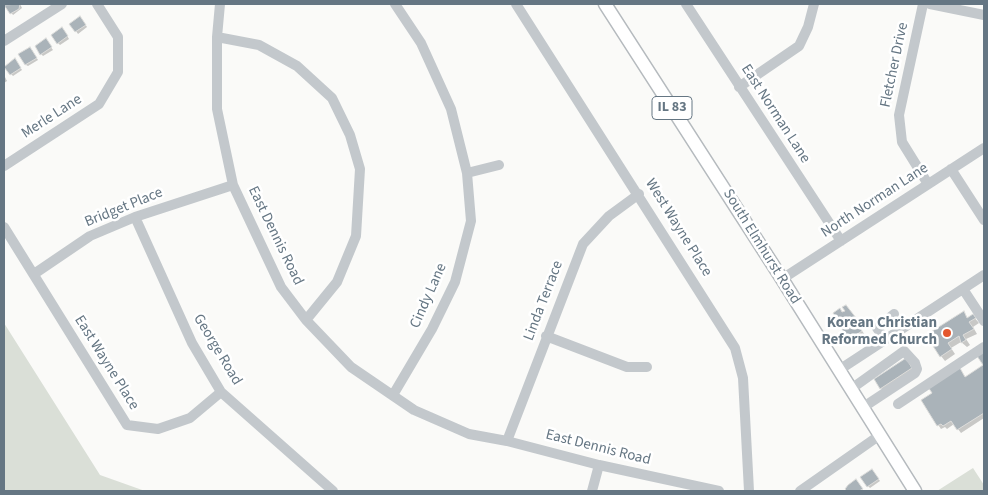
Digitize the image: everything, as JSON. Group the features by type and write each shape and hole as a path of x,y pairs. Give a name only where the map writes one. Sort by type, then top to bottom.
{"main road":[{"name":"South Elmhurst Road","path":"605,4 782,279 915,491"}],"street":[{"path":"4,41 62,4"},
{"name":"Merle Lane","path":"4,166 99,104 118,72 118,37 97,4"},
{"name":"East Dennis Road","path":"220,4 217,37 217,108 233,185 281,287 306,320 351,367 414,410 469,434 508,441 599,465 719,491"},
{"name":"Cindy Lane","path":"393,395 432,329 455,282 471,220 467,173 451,109 421,43 395,4"},
{"name":"West Wayne Place","path":"516,4 639,194 735,348 743,378 749,491"},
{"name":"East Norman Lane","path":"686,4 841,241"},
{"path":"739,87 799,46 808,27 814,4"},
{"name":"Fletcher Drive","path":"923,4 899,115 902,142 928,184"},
{"path":"930,4 984,15"},
{"path":"217,37 259,45 297,66 332,98 350,135 360,169 356,236 337,282 306,320"},
{"name":"North Norman Lane","path":"782,279 984,148"},
{"path":"467,173 499,165"},
{"path":"951,170 984,220"},
{"name":"Bridget Place","path":"34,274 90,236 135,217 233,185"},
{"name":"Linda Terrace","path":"508,441 546,336 583,244 610,216 639,194"},
{"name":"George Road","path":"135,217 192,343 221,392 333,491"},
{"name":"East Wayne Place","path":"4,227 127,425 158,429 190,418 221,392"},
{"path":"839,370 984,275"},
{"path":"963,289 984,321"},
{"path":"885,340 877,328 894,314"},
{"path":"546,336 627,367 647,366"},
{"path":"898,404 984,347"},
{"path":"851,389 904,351 915,363 917,369 915,373 862,408"},
{"path":"800,491 880,435"},
{"path":"592,491 599,465"}],"shaded area":[{"path":"4,323 100,475 145,491 4,491"},
{"path":"973,468 984,485 984,491 937,491"}],"building":[{"path":"20,4 19,9 10,14 4,5"},
{"path":"80,16 86,25 75,32 69,24"},
{"path":"62,27 68,36 57,44 51,35"},
{"path":"46,38 52,47 40,55 35,46"},
{"path":"30,47 37,58 25,65 18,54"},
{"path":"15,58 21,68 10,75 4,67"},
{"path":"846,305 860,323 858,324 862,331 848,340 833,313 840,308 842,312 845,311 842,307"},
{"name":"Korean Christian Reformed Church","path":"964,311 967,318 973,314 976,318 969,322 974,329 963,335 966,340 961,343 959,336 948,343 952,349 940,357 926,335"},
{"path":"984,351 984,413 957,430 951,421 943,426 941,424 937,426 921,400 932,393 928,387 960,368 965,377 983,365 977,356"},
{"path":"906,358 912,368 880,389 874,379"},
{"path":"872,469 879,479 867,487 860,477"},
{"path":"856,479 863,489 847,491 845,489 848,485"}],"place":[{"name":"Korean Christian Reformed Church","path":"947,333"}]}
